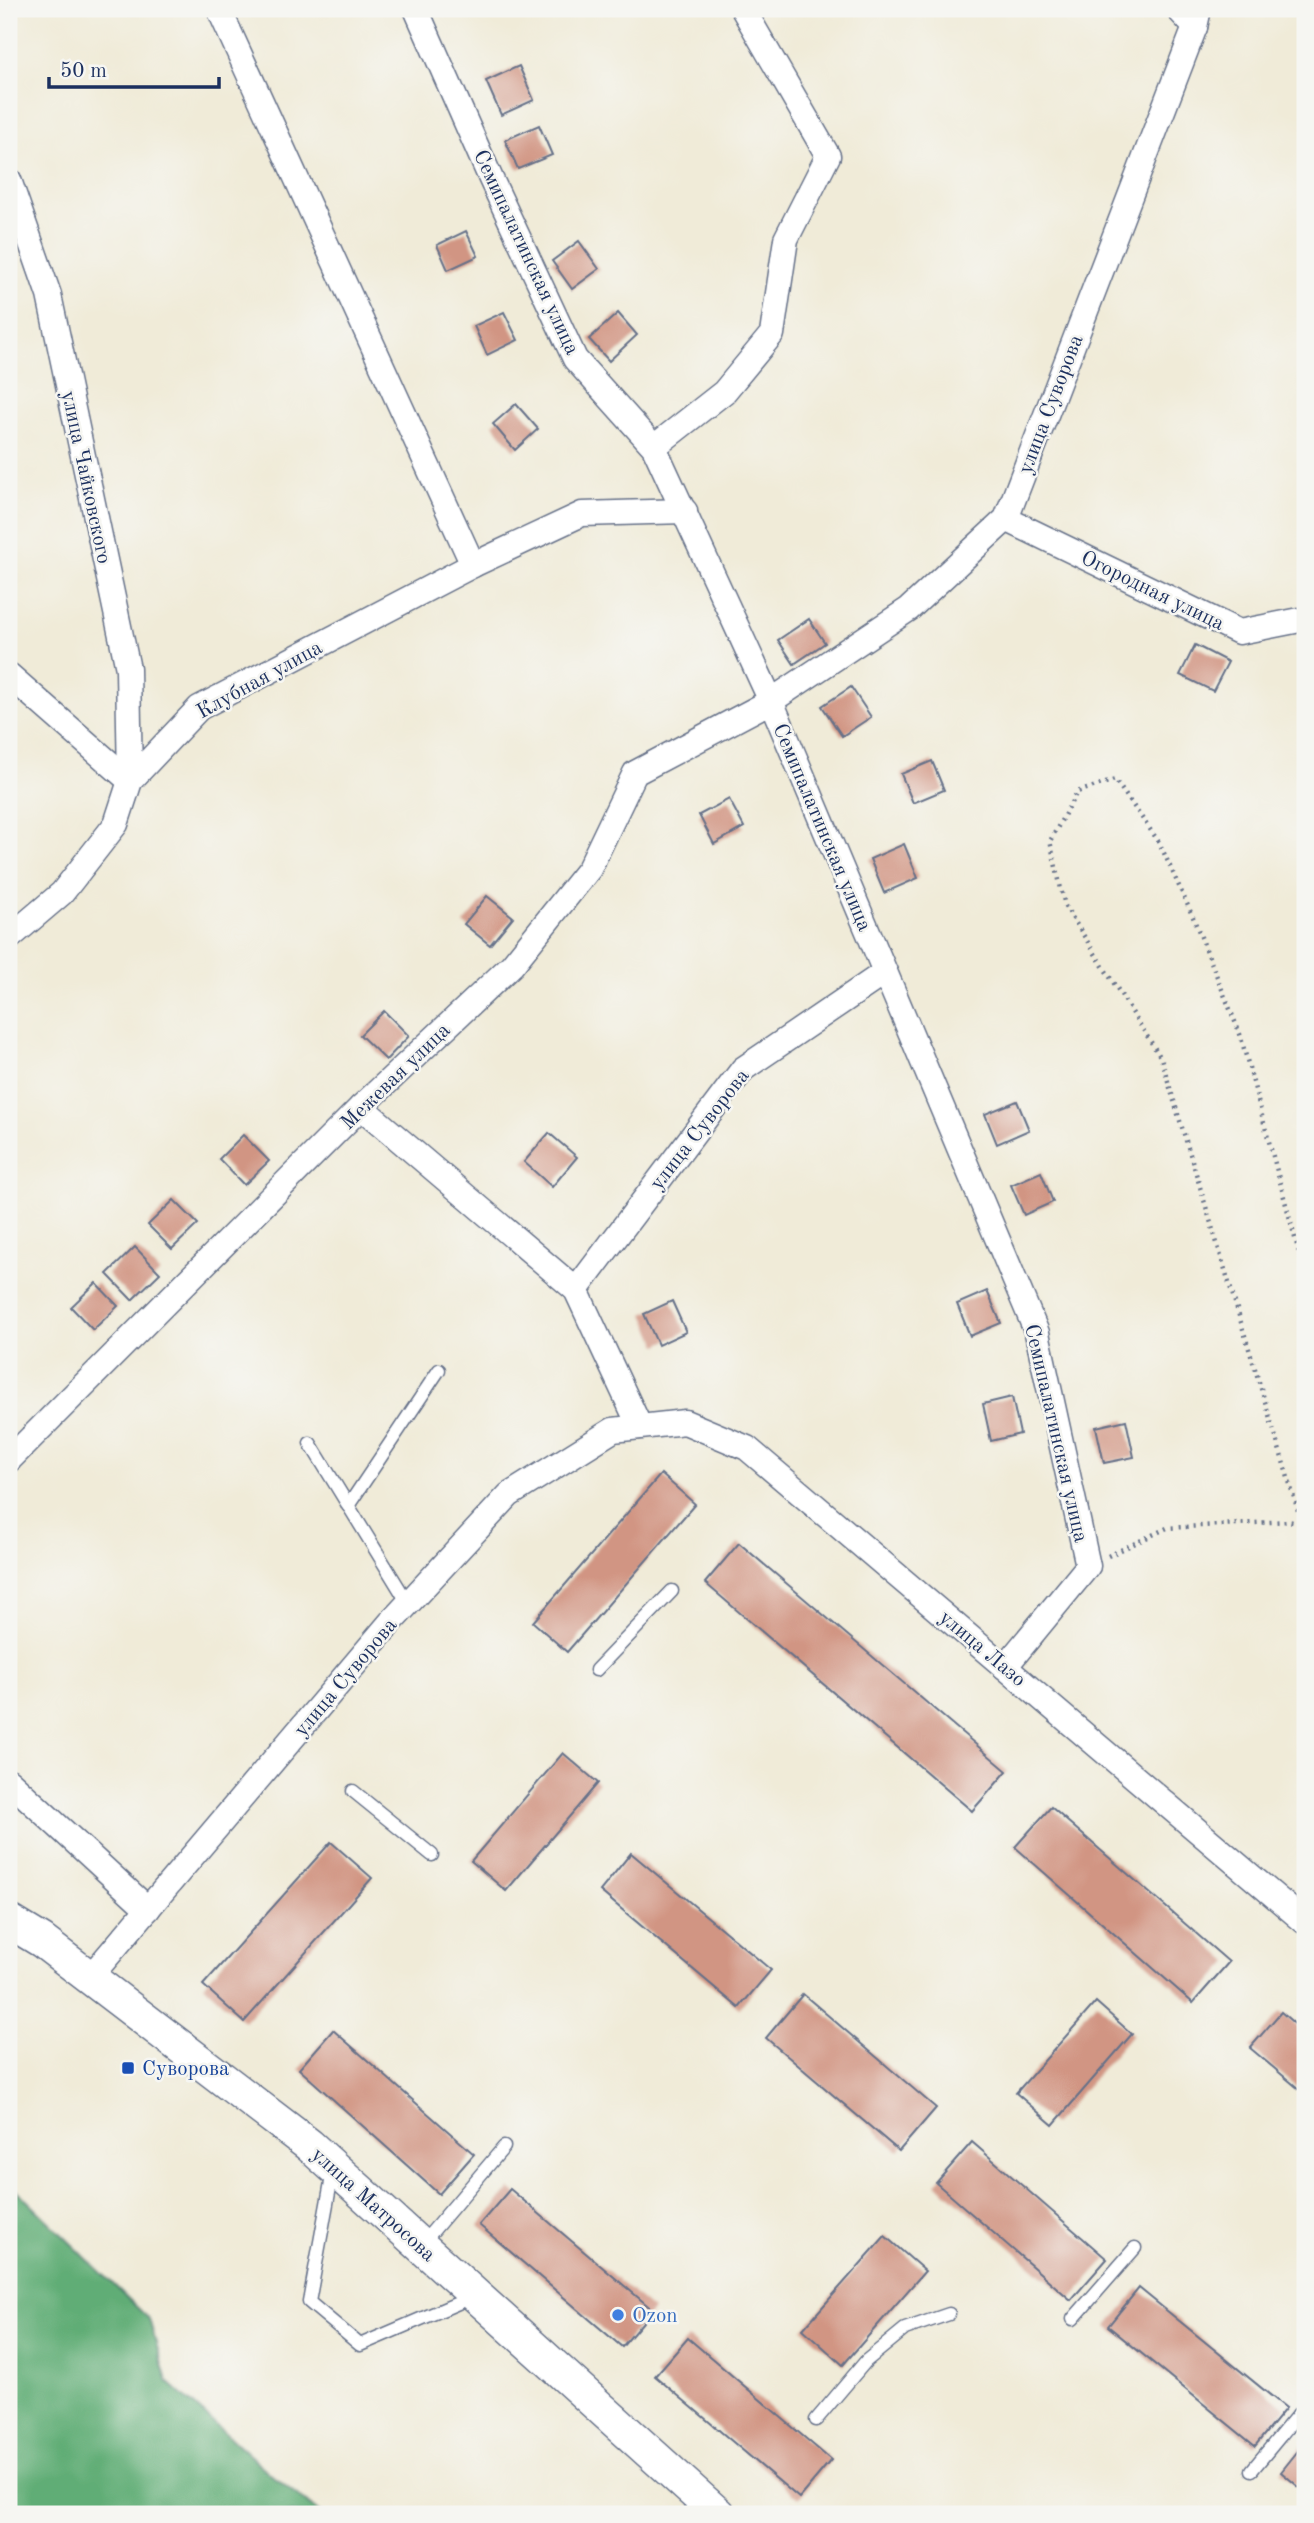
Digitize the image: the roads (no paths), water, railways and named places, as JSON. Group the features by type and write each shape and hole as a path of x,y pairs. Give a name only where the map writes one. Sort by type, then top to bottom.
{"main road":[{"name":"улица Матросова","path":"9,1921 42,1941 309,2145 718,2514"}],"street":[{"path":"219,9 473,565"},
{"name":"Семипалатинская улица","path":"416,9 575,359 654,447 685,511 771,701 1037,1333 1088,1566 1005,1667"},
{"path":"654,447 724,392 772,334 786,239 828,156 743,9"},
{"path":"1178,9 1197,18"},
{"name":"улица Суворова","path":"771,701 909,609 1006,519 1197,18"},
{"name":"улица Чайковского","path":"9,180 49,295 128,669 130,781"},
{"name":"Клубная улица","path":"9,938 62,892 116,824 130,781 199,708 473,565 582,514 685,511"},
{"name":"Огородная улица","path":"1006,519 1239,632 1305,619"},
{"path":"9,675 130,781"},
{"name":"Межевая улица","path":"9,1460 361,1107 512,965 589,869 635,773 771,701"},
{"name":"улица Суворова","path":"576,1290 743,1069 884,973"},
{"path":"361,1107 576,1290 640,1427"},
{"name":"улица Лазо","path":"640,1427 685,1422 747,1447 1005,1667 1303,1915"},
{"name":"улица Суворова","path":"90,1977 408,1603 509,1495 613,1430 640,1427"},
{"path":"9,1781 148,1909"}],"lane":[{"path":"348,1506 439,1370"},
{"path":"310,1443 408,1603"},
{"path":"596,1670 672,1591"},
{"path":"354,1791 432,1855"},
{"path":"421,2246 504,2147"},
{"path":"334,2167 309,2302 360,2345 476,2295"},
{"path":"1073,2319 1135,2248"},
{"path":"816,2420 866,2361 905,2329 949,2314"},
{"path":"1252,2470 1305,2406"}],"place":[{"name":"Суворова","path":"128,2068"},
{"name":"Ozon","path":"618,2315"}]}
